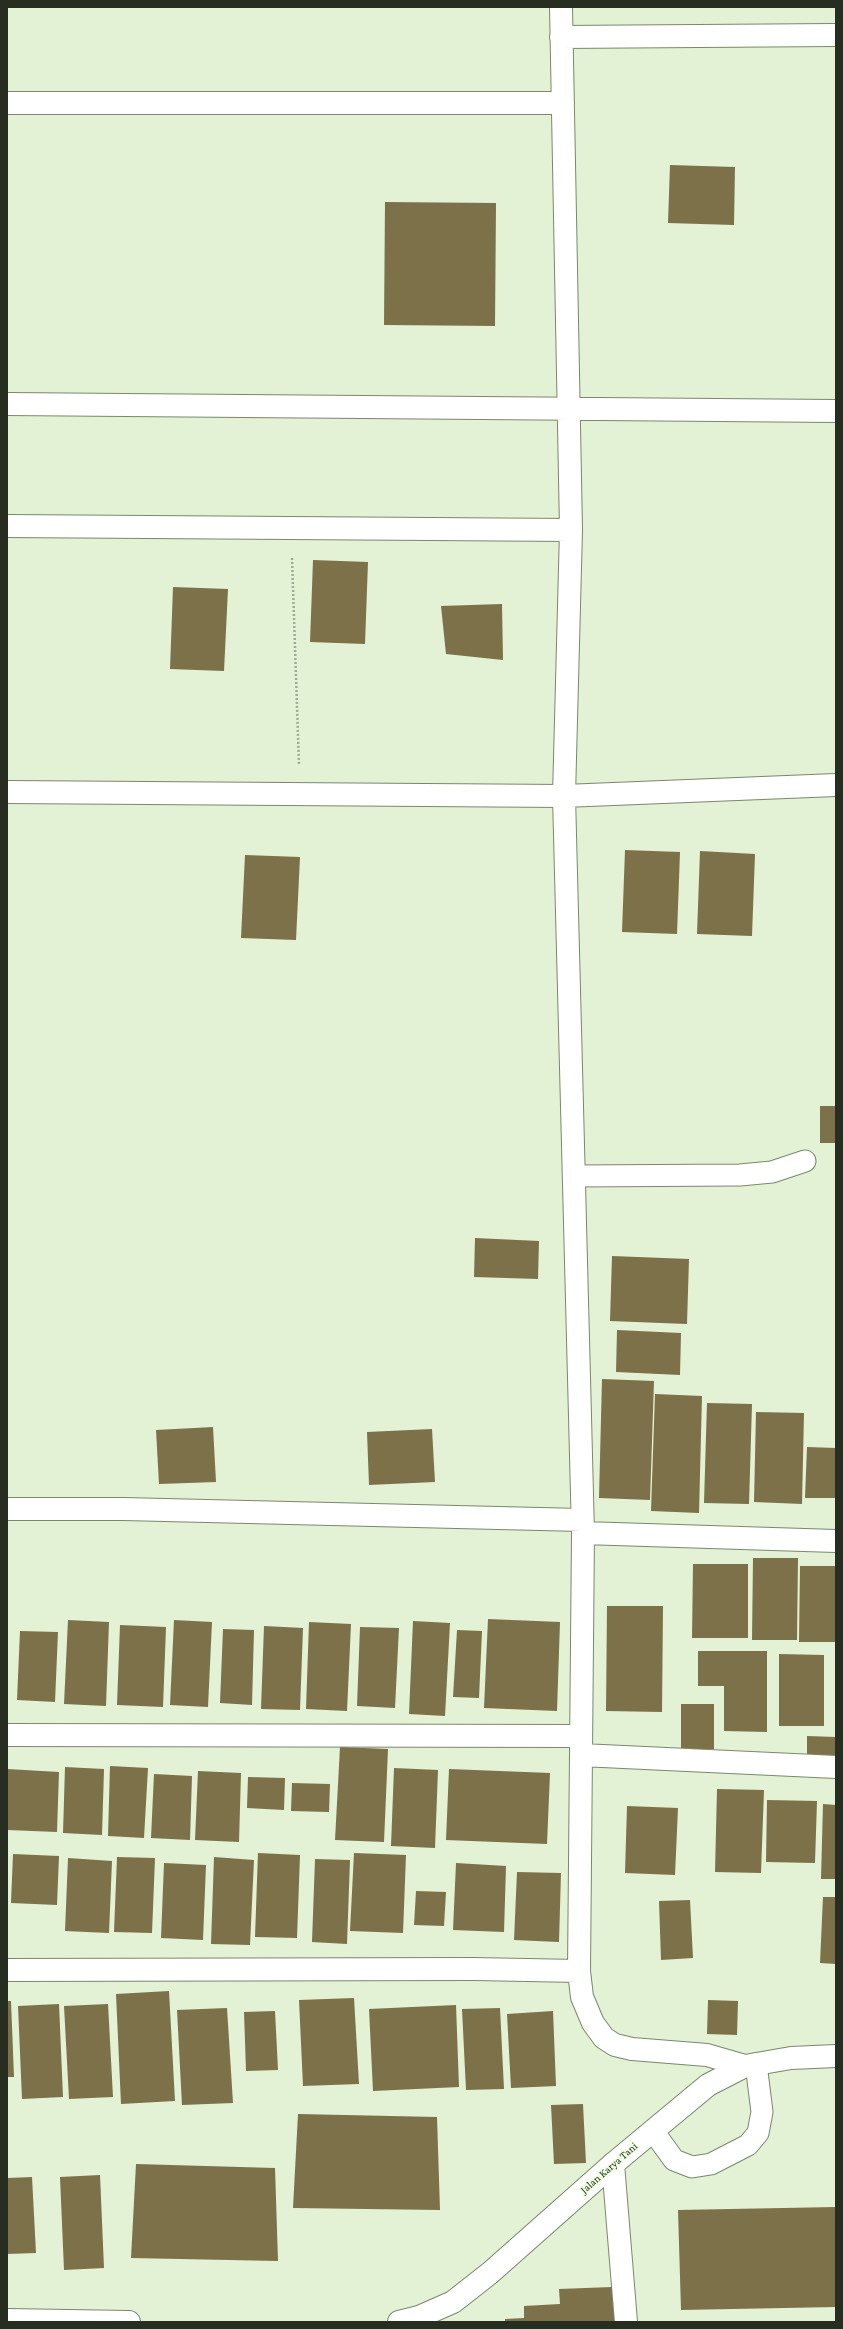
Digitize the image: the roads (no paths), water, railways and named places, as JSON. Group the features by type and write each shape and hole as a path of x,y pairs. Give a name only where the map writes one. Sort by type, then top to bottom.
{"street":[{"path":"561,7 571,530 564,796 583,1527 579,1971 582,1997 593,2023 604,2038 615,2045 632,2050 707,2055 750,2065"},
{"path":"562,37 836,35"},
{"path":"7,103 563,103"},
{"path":"7,404 836,410"},
{"path":"7,526 571,530"},
{"path":"7,792 564,796 836,786"},
{"path":"7,1509 123,1509 583,1527 836,1542"},
{"path":"7,1735 580,1746 836,1767"},
{"path":"7,1970 474,1969 579,1971"},
{"name":"Jalan Karya Tani","path":"399,2322 420,2317 453,2302 490,2273 613,2164 708,2085 750,2065 791,2058 836,2056"},
{"path":"613,2164 626,2322"},
{"path":"7,2320 129,2322"}],"lane":[{"path":"574,1176 740,1175 772,1172 805,1161"},
{"path":"653,2130 674,2160 692,2168 711,2164 748,2145 758,2133 762,2112 750,2065"}]}
